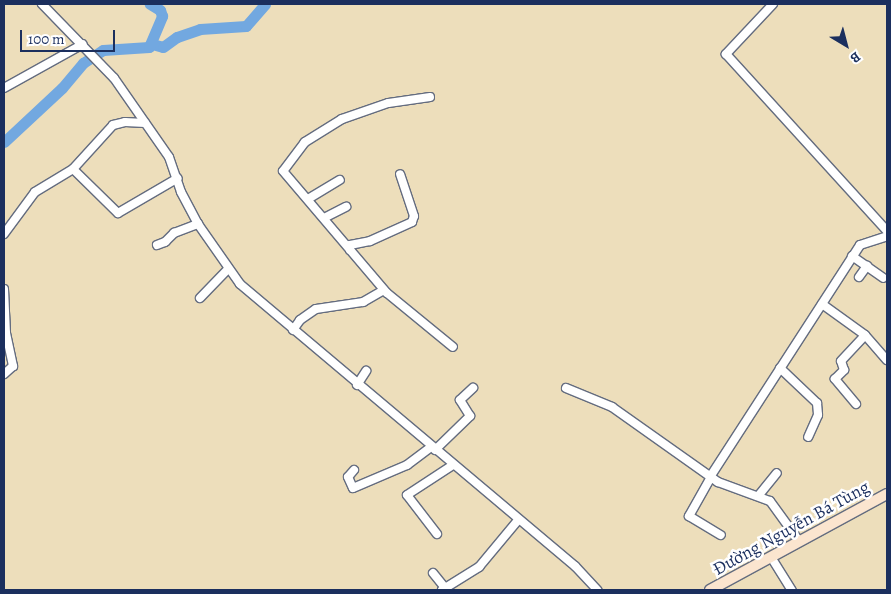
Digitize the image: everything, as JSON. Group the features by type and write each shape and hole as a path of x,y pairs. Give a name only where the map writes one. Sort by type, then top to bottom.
{"main road":[{"name":"Đường Nguyễn Bá Tùng","path":"710,590 887,494"}],"street":[{"path":"42,4 85,46 114,78 169,157 178,178 181,192 198,224 227,270 357,385 575,566 597,590"},
{"path":"773,4 726,54 887,231"},
{"path":"5,85 85,46"},
{"path":"430,97 388,103 348,116 305,142 283,171 384,290 453,347"},
{"path":"4,234 35,192 73,169 113,125 125,122 145,123"},
{"path":"73,169 118,213 178,178"},
{"path":"350,250 350,245 370,240 412,222 414,216 400,174"},
{"path":"308,199 340,180"},
{"path":"324,218 346,207"},
{"path":"157,245 165,242 174,233 198,224"},
{"path":"722,536 689,516 711,477 852,256 860,245 887,236"},
{"path":"852,256 883,278"},
{"path":"859,276 866,266"},
{"path":"200,298 227,270"},
{"path":"4,290 6,333 13,366 4,374"},
{"path":"293,330 300,320 316,309 363,302 384,290"},
{"path":"822,304 865,335 887,360"},
{"path":"856,404 835,379 844,370 841,361 865,335"},
{"path":"780,368 817,403 818,415 808,437"},
{"path":"357,385 366,371"},
{"path":"354,470 348,477 353,488 407,465 433,449 470,416 460,400 473,388"},
{"path":"566,388 612,407 711,477 759,495 779,510 799,541"},
{"path":"437,534 408,495 453,465"},
{"path":"759,495 777,473"},
{"path":"433,573 443,589 480,568 519,519"},
{"path":"771,557 792,590"}],"waterway":[{"path":"4,142 62,88 83,63 103,50 149,47 162,16 160,10 150,4"},
{"path":"152,44 163,47 177,37 200,29 246,26 265,4"}]}
